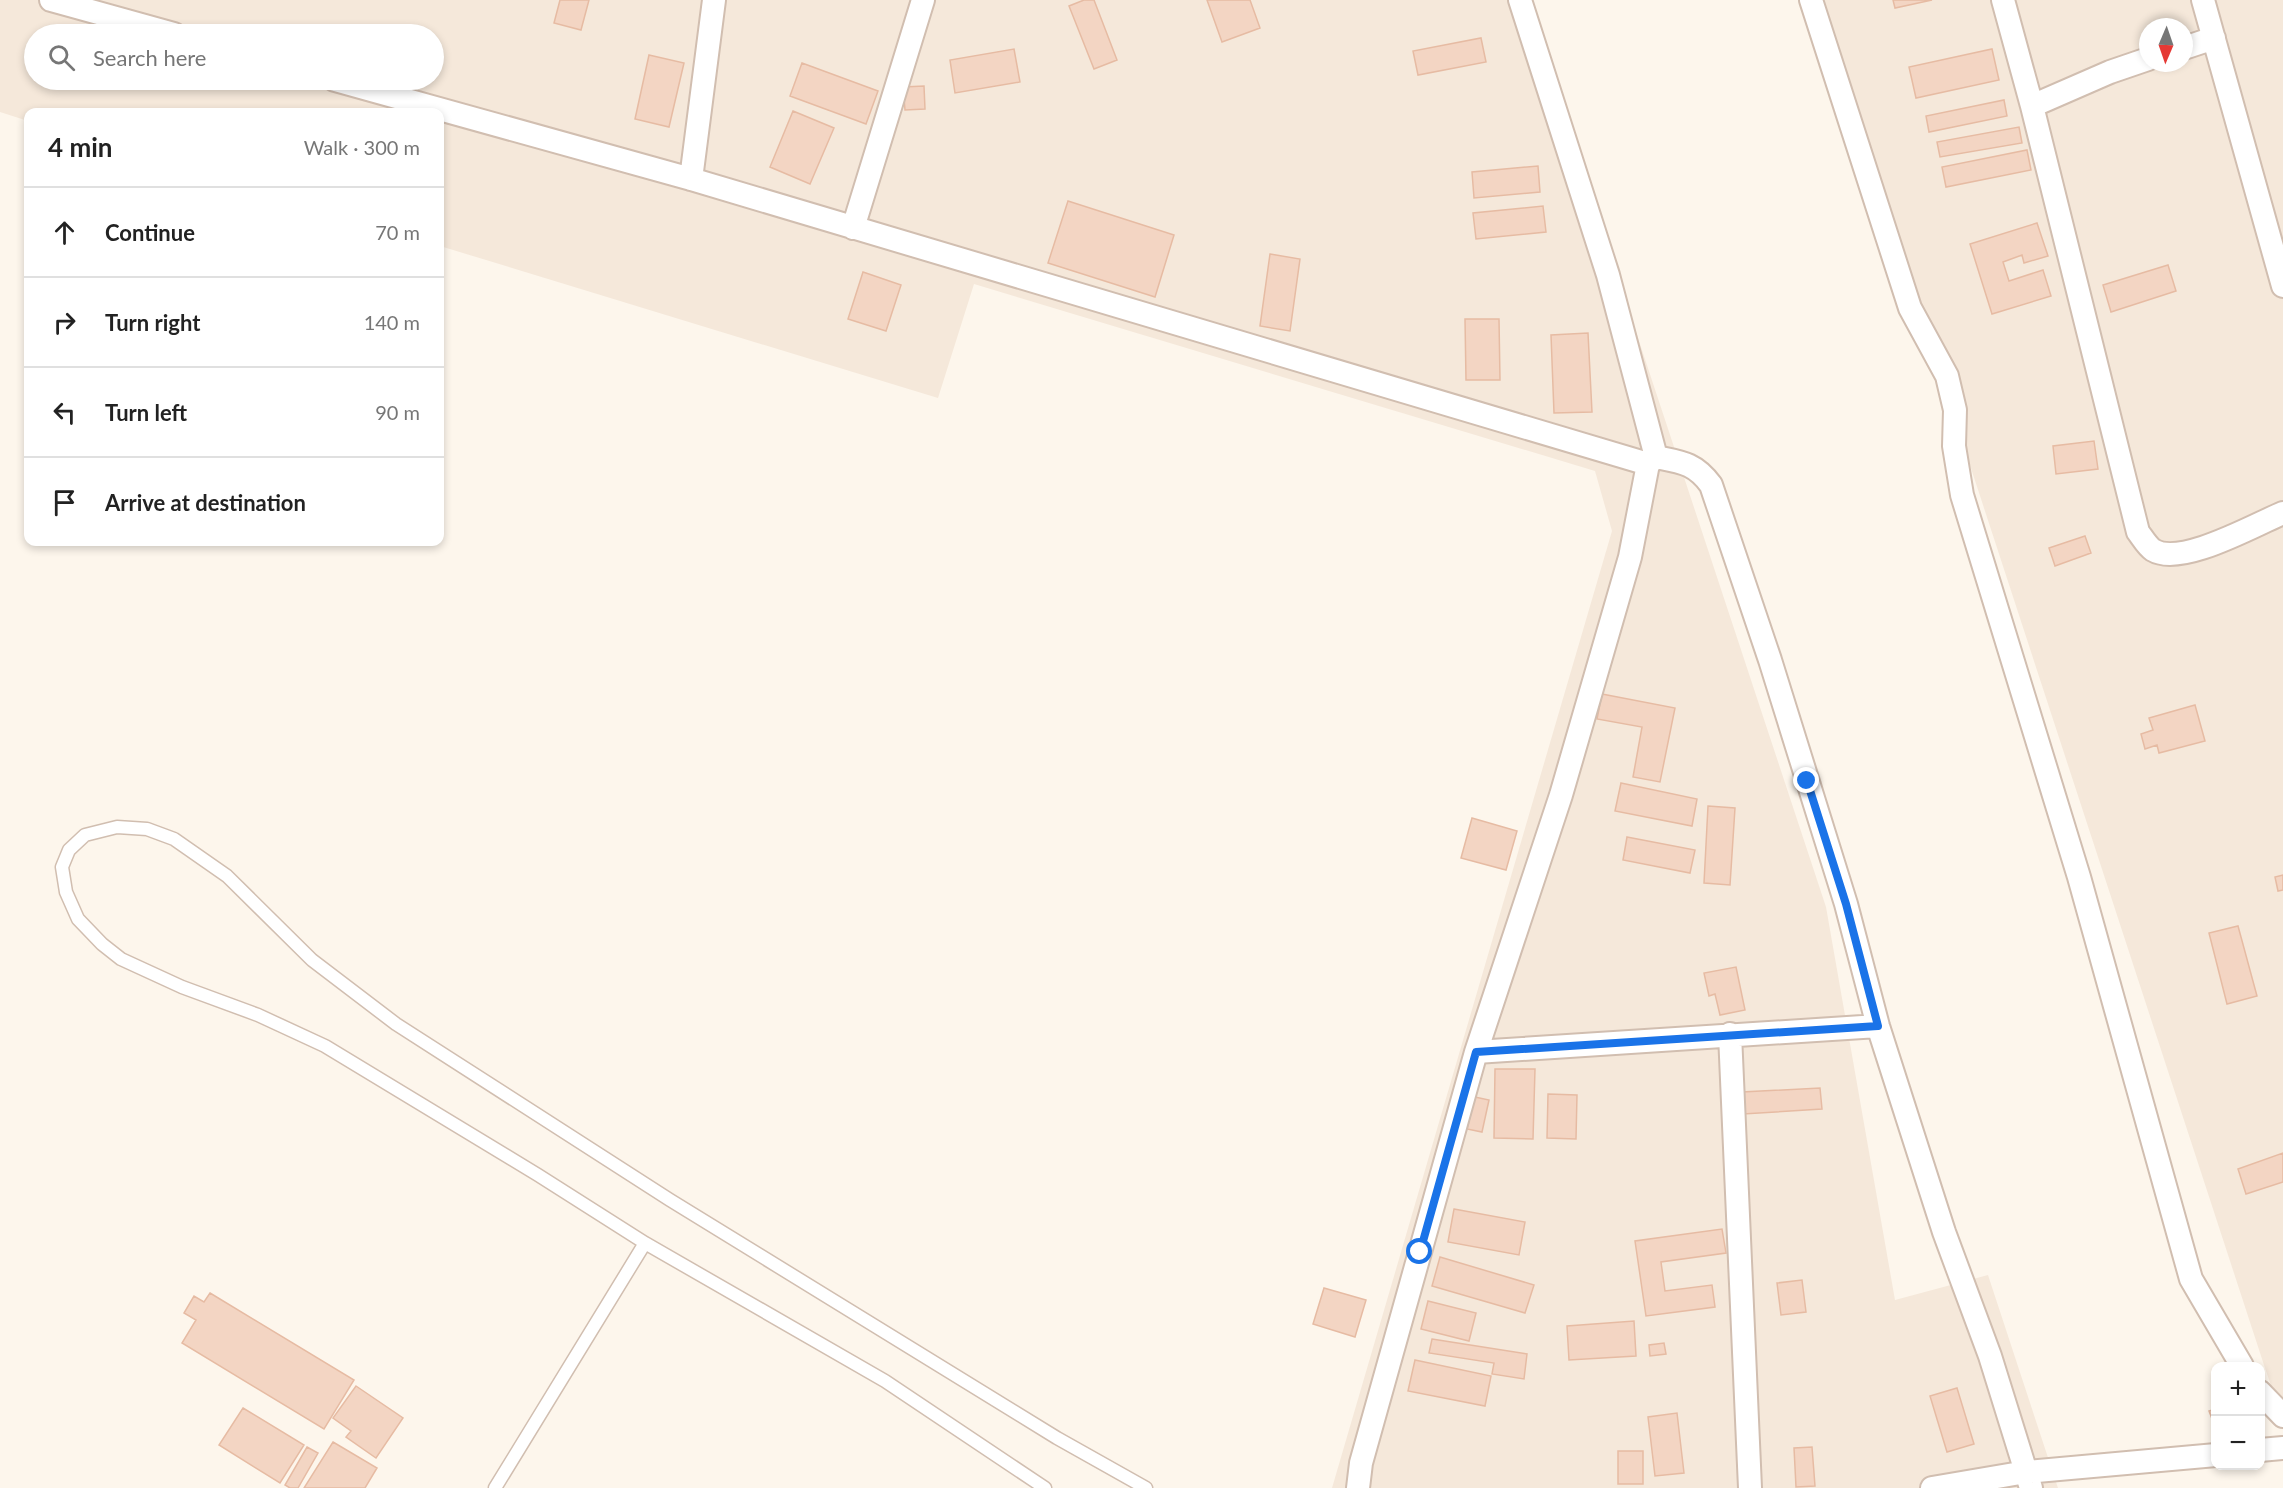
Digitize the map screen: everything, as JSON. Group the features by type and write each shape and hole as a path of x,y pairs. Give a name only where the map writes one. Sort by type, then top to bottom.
{"street":[{"path":"51,0 138,24"},
{"path":"691,179 714,0"},
{"path":"853,228 924,0"},
{"path":"1358,1488 1361,1462 1476,1052 1567,773 1630,557 1652,460 1608,274 1520,0"},
{"path":"1811,0 1910,308 1947,376 1955,410 1954,446 1962,495 2079,877 2191,1280 2240,1362"},
{"path":"2003,0 2032,106 2138,532 2152,550 2171,555 2192,553 2283,513"},
{"path":"2203,0 2283,286"},
{"path":"2193,45 2214,38"},
{"path":"2032,106 2110,72 2139,62"},
{"path":"371,90 436,108"},
{"path":"444,110 691,179 1652,460 1678,460 1697,469 1712,485 1770,660 1846,904 1878,1026 1944,1232 1990,1356 2029,1480"},
{"path":"1476,1052 1878,1026"},
{"path":"1730,1034 1750,1488"},
{"path":"2265,1397 2283,1416"},
{"path":"2265,1450 2283,1448"},
{"path":"1932,1488 2029,1480 2211,1456"}],"lane":[{"path":"1045,1488 885,1381 645,1243 538,1174 325,1046 258,1015 182,987 121,959 102,944 78,919 66,892 62,867 69,850 85,835 117,827 147,829 174,839 227,876 312,960 396,1024 670,1200 1057,1438 1146,1488"},
{"path":"495,1488 645,1243"}],"shaded area":[{"path":"0,0 1529,0 1826,907 1895,1300 1988,1275 2058,1488 1332,1488 1612,531 1595,471 974,284 938,398 444,247 444,108 24,108 24,120 0,112"},
{"path":"1818,0 2283,0 2283,1421 2265,1362 2263,1362"}],"building":[{"path":"560,0 589,0 581,30 554,23"},
{"path":"1084,0 1094,0 1117,60 1094,69 1069,6"},
{"path":"1207,0 1250,0 1260,28 1222,42"},
{"path":"1893,0 1932,0 1895,8"},
{"path":"1481,38 1486,62 1418,75 1413,51"},
{"path":"1014,49 1020,82 955,93 950,60"},
{"path":"1992,49 1999,80 1916,98 1909,67"},
{"path":"649,55 684,63 669,127 635,119"},
{"path":"802,63 878,91 866,124 790,96"},
{"path":"924,86 925,109 905,110 903,87"},
{"path":"2004,100 2007,116 1929,132 1926,116"},
{"path":"793,111 834,128 810,184 770,167"},
{"path":"2019,127 2022,143 1940,157 1937,142"},
{"path":"2027,150 2031,170 1946,187 1942,167"},
{"path":"1538,166 1540,192 1474,198 1472,172"},
{"path":"1068,201 1174,235 1155,297 1048,263"},
{"path":"1543,206 1546,232 1476,239 1473,213"},
{"path":"2037,223 2048,256 2024,263 2022,255 2003,262 2009,281 2043,270 2051,296 1992,314 1970,244"},
{"path":"1270,254 1300,259 1290,331 1260,326"},
{"path":"2168,265 2176,291 2111,312 2103,285"},
{"path":"863,272 901,285 886,331 848,319"},
{"path":"1465,319 1499,319 1500,380 1466,380"},
{"path":"1588,333 1592,412 1554,413 1551,335"},
{"path":"2094,441 2098,469 2056,474 2053,446"},
{"path":"2085,536 2091,553 2055,566 2049,548"},
{"path":"1602,694 1675,708 1660,782 1633,777 1642,727 1597,719"},
{"path":"2195,705 2205,741 2159,753 2157,745 2145,749 2141,734 2153,730 2149,718"},
{"path":"1621,783 1697,799 1692,826 1615,811"},
{"path":"1708,806 1735,808 1730,885 1704,883"},
{"path":"1472,818 1517,831 1506,870 1461,858"},
{"path":"1627,837 1695,850 1690,873 1623,860"},
{"path":"2283,875 2283,890 2278,891 2275,877"},
{"path":"2238,926 2257,996 2227,1004 2209,933"},
{"path":"1736,967 1745,1010 1720,1015 1715,994 1709,996 1704,973"},
{"path":"1495,1069 1535,1069 1533,1139 1494,1138"},
{"path":"1820,1088 1822,1109 1743,1114 1742,1092"},
{"path":"1548,1094 1577,1095 1576,1139 1547,1138"},
{"path":"1475,1097 1489,1100 1482,1132 1467,1129"},
{"path":"2283,1153 2283,1182 2246,1194 2238,1169"},
{"path":"1454,1209 1525,1222 1519,1255 1448,1242"},
{"path":"1722,1229 1726,1253 1661,1262 1665,1291 1712,1285 1715,1307 1646,1316 1635,1241"},
{"path":"1440,1257 1534,1285 1525,1313 1432,1286"},
{"path":"1802,1280 1806,1312 1781,1315 1777,1283"},
{"path":"1324,1288 1366,1300 1355,1337 1313,1324"},
{"path":"210,1293 354,1380 324,1429 182,1343 196,1320 184,1313 194,1296 204,1302"},
{"path":"1428,1301 1476,1313 1469,1341 1421,1329"},
{"path":"1634,1321 1636,1356 1569,1360 1567,1326"},
{"path":"1432,1339 1527,1354 1524,1379 1492,1374 1494,1363 1429,1353"},
{"path":"1664,1343 1666,1354 1650,1356 1649,1345"},
{"path":"1415,1360 1491,1376 1485,1406 1408,1391"},
{"path":"356,1386 403,1418 376,1458 346,1437 351,1431 333,1418"},
{"path":"1957,1388 1974,1444 1947,1452 1930,1396"},
{"path":"243,1408 304,1445 280,1483 219,1445"},
{"path":"1677,1413 1684,1473 1655,1476 1648,1417"},
{"path":"333,1442 377,1468 365,1488 304,1488"},
{"path":"307,1447 318,1453 298,1488 290,1488 285,1485"},
{"path":"1812,1447 1815,1486 1796,1487 1794,1448"},
{"path":"1618,1451 1643,1451 1643,1484 1618,1484"}],"route":[{"path":"1420,1252 1476,1052 1878,1026 1846,904 1807,781"}]}
